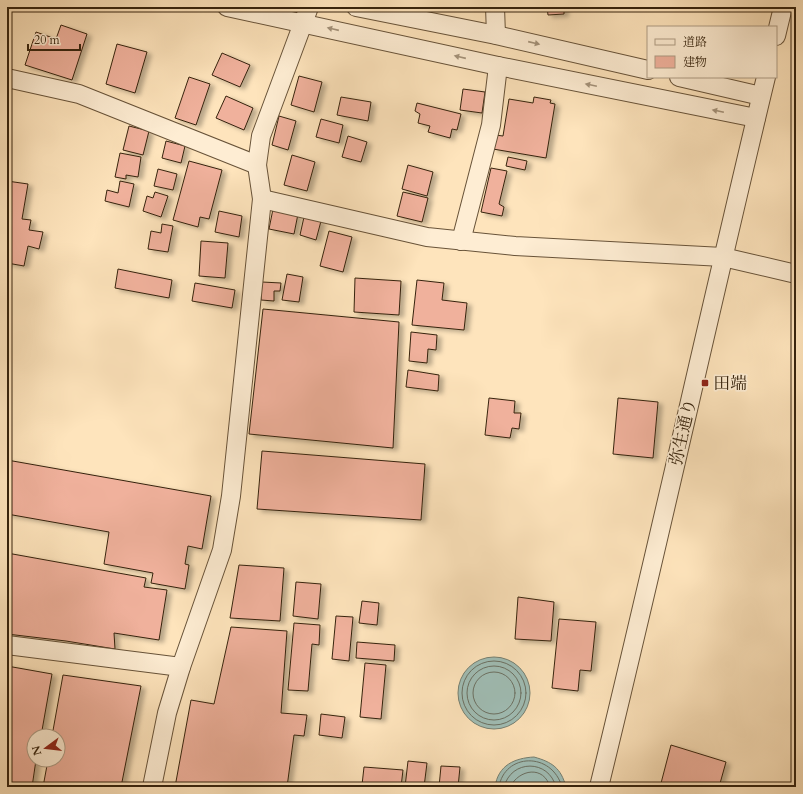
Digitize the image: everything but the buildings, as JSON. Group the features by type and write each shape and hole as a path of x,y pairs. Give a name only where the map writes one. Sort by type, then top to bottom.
{"street":[{"path":"227,7 306,15 498,66 756,118"},
{"path":"356,7 496,34 647,70"},
{"path":"495,7 496,34"},
{"path":"777,32 783,7"},
{"path":"152,787 167,713 181,667 222,550 231,496 262,198 257,165 261,136 306,15"},
{"path":"461,241 491,125 498,66"},
{"path":"7,78 79,94 257,165"},
{"path":"683,78 762,96"},
{"name":"弥生通り","path":"599,787 646,595 723,257 766,78"},
{"path":"262,198 412,235 523,246 723,257 796,274"},
{"path":"7,645 181,667"}],"water":[{"path":"494,657 514,663 524,673 530,693 524,713 514,723 494,729 474,723 464,713 458,693 464,673 474,663"},
{"path":"534,757 546,761 555,767 564,780 566,787 495,787 500,773 508,764 520,759"}],"place":[{"name":"田端","path":"705,383"}]}
